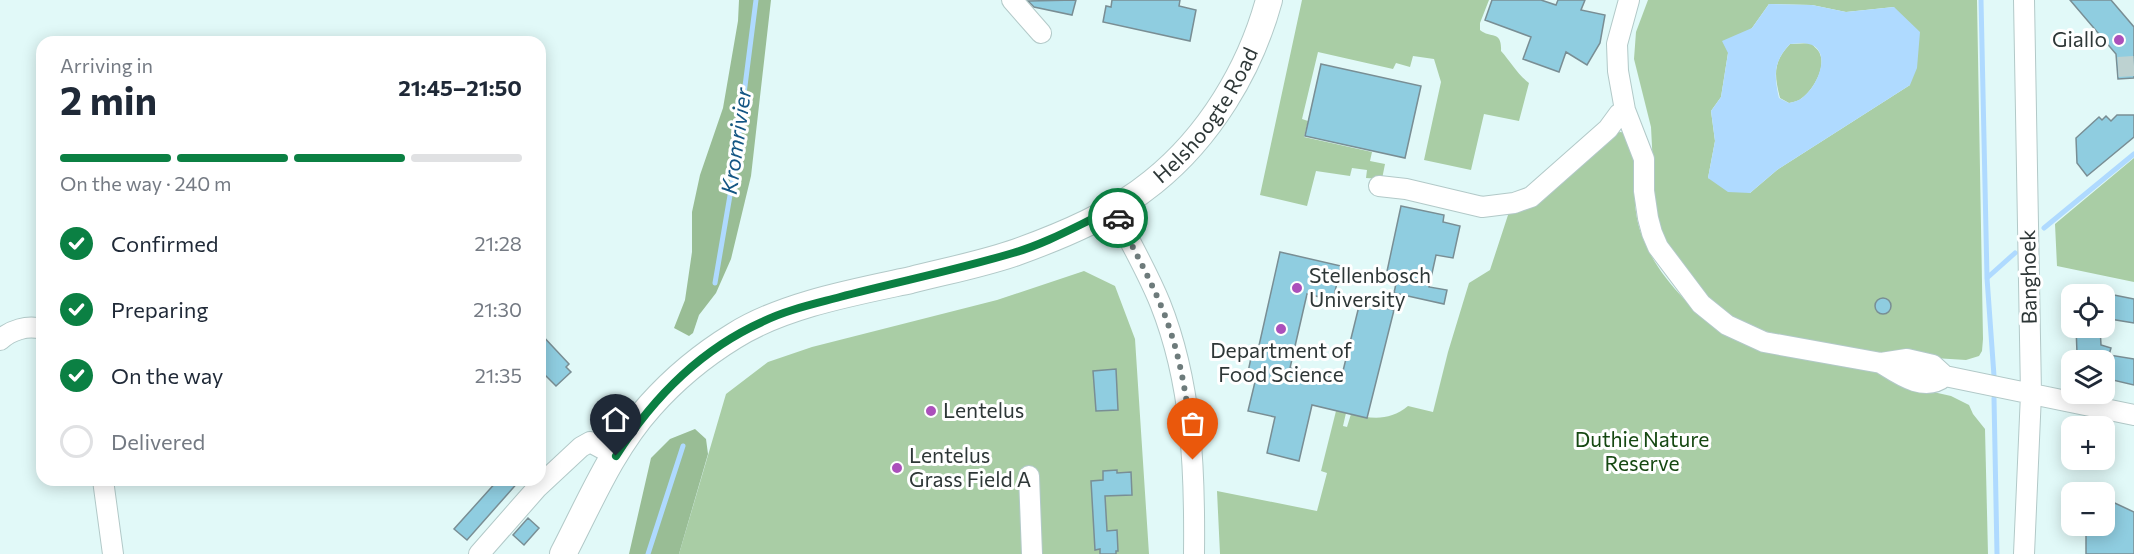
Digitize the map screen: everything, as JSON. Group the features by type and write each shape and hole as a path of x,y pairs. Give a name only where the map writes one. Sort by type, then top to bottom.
{"main road":[{"name":"Helshoogte Road","path":"563,554 616,456 649,407 710,352 755,325 811,304 1015,253 1060,235 1113,209 1152,183 1174,163 1223,103 1243,69 1257,38 1269,0"}],"street":[{"path":"1012,0 1041,33"},
{"path":"1629,0 1617,44 1618,71 1625,110 1644,159 1644,191 1652,233 1665,256 1701,304 1727,325 1764,342 1881,363 1907,359 1934,364 1945,376 2134,415"},
{"name":"Banghoek","path":"2024,0 2031,394 2024,554"},
{"path":"1380,186 1406,189 1482,207 1514,203 1531,197 1608,129 1619,114 1625,110"},
{"path":"1113,209 1160,302 1178,360 1190,421 1195,498 1194,554"},
{"path":"0,340 9,332 36,328"},
{"path":"546,480 581,447 590,442 616,456"},
{"path":"1029,476 1032,554"},
{"path":"104,486 112,554"},
{"path":"479,554 539,486"}],"green space":[{"path":"739,0 771,0 751,176 731,259 716,293 699,315 693,333 689,336 674,328 685,300 692,252 692,212 700,175 723,108 738,21"},
{"path":"1302,0 1489,0 1480,23 1480,30 1500,40 1501,51 1529,83 1519,121 1484,114 1471,170 1424,160 1441,82 1434,59 1413,56 1410,67 1396,63 1393,69 1318,52 1302,119 1308,121 1304,137 1372,152 1370,161 1385,164 1382,179 1366,178 1367,170 1352,168 1350,176 1316,171 1307,206 1260,195"},
{"path":"1648,0 1977,0 1983,339 1979,356 1966,360 1871,354 1768,332 1742,323 1723,312 1705,295 1664,241 1656,224 1651,127 1634,59 1636,32","holes":["1769,4 1812,5 1846,12 1894,7 1910,85 1777,170 1750,193 1708,178 1715,141 1711,111 1721,97 1728,53 1752,28"]},
{"path":"1811,43 1820,54 1820,72 1806,94 1799,100 1789,103 1780,98 1776,69 1780,57 1790,44"},
{"name":"Duthie Nature Reserve","path":"1613,133 1626,134 1633,153 1636,212 1647,248 1668,281 1695,310 1710,322 1725,333 1878,371 1920,389 1951,396 1969,405 1985,429 1988,554 1220,554 1217,491 1317,511 1327,473 1321,471 1336,411 1346,413 1343,426 1347,427 1351,414 1381,418 1408,406 1433,412 1469,283 1490,270 1509,212"},
{"path":"2134,158 2134,282 2057,266 2055,224"},
{"name":"Lentelus","path":"1084,271 1115,286 1135,339 1149,554 679,554 726,394 768,362 812,347 997,300"},
{"path":"695,429 706,439 708,454 679,554 629,554 651,458 670,439"}],"water":[{"path":"1769,4 1812,5 1846,12 1894,7 1920,32 1917,68 1910,85 1777,170 1750,193 1728,192 1708,178 1715,141 1711,111 1721,97 1728,53 1722,41 1752,28","holes":["1790,44 1813,45 1819,51 1821,58 1821,67 1814,85 1797,101 1789,103 1779,98 1776,69 1780,57"]}],"building":[{"path":"1076,0 1072,15 1034,7 1028,1"},
{"path":"1112,0 1180,0 1179,6 1196,10 1190,41 1103,22 1106,6 1111,7"},
{"path":"1492,0 1541,0 1556,5 1558,0 1585,0 1581,10 1605,15 1600,43 1587,65 1566,52 1559,72 1523,59 1531,37 1485,20"},
{"name":"Giallo","path":"2070,0 2111,0 2134,27 2134,78 2118,79 2116,54"},
{"path":"1321,64 1421,86 1405,158 1305,136"},
{"path":"2117,115 2134,115 2134,137 2087,176 2077,163 2076,138 2099,117 2102,120 2106,116 2111,121"},
{"path":"1401,206 1444,215 1443,222 1460,226 1453,258 1436,255 1429,287 1447,290 1444,304 1394,293 1397,279 1386,276"},
{"name":"Department of Food Science","path":"1280,252 1341,266 1333,300 1307,294 1290,368 1341,379 1360,302 1394,310 1367,418 1312,405 1299,461 1267,453 1275,417 1248,411 1255,382 1246,381 1251,358 1256,359"},
{"path":"2115,295 2134,299 2134,323 2115,320"},
{"path":"1883,298 1891,306 1883,314 1875,306"},
{"path":"2076,338 2101,338 2101,345 2111,348 2110,350 2077,350"},
{"path":"546,339 569,364 566,367 571,372 556,386 546,376"},
{"path":"2115,356 2134,359 2134,385 2115,381"},
{"path":"1116,369 1118,410 1096,411 1093,371"},
{"path":"1117,470 1117,473 1131,472 1132,495 1105,496 1107,531 1117,530 1118,551 1116,554 1100,554 1100,549 1095,550 1091,481 1103,480 1103,471"},
{"path":"493,486 515,486 467,540 454,529"},
{"path":"2115,503 2134,512 2134,554 2086,554 2086,536 2115,536"},
{"path":"528,518 539,528 524,545 513,535"}],"waterway":[{"name":"Kromrivier","path":"715,283 734,172 756,0"},
{"path":"1981,0 1987,278 1994,376"},
{"path":"2044,228 2134,154"},
{"path":"1987,278 2015,253"},
{"path":"1994,398 1997,554"},
{"name":"Kromrivier","path":"648,554 683,446"}],"tunnel":[{"path":"2118,67 2134,66"}],"way so far":[{"path":"1118,218 1160,302 1178,360 1190,421 1193,460"}],"place":[{"name":"Giallo","path":"2119,40"},
{"name":"Stellenbosch University","path":"1297,288"},
{"name":"Department of Food Science","path":"1281,329"},
{"name":"Lentelus","path":"931,411"},
{"name":"Lentelus Grass Field A","path":"897,468"}],"route":[{"path":"616,456 649,407 673,383 736,334 764,320 811,304 1015,253 1060,235 1113,209 1118,218"}]}
